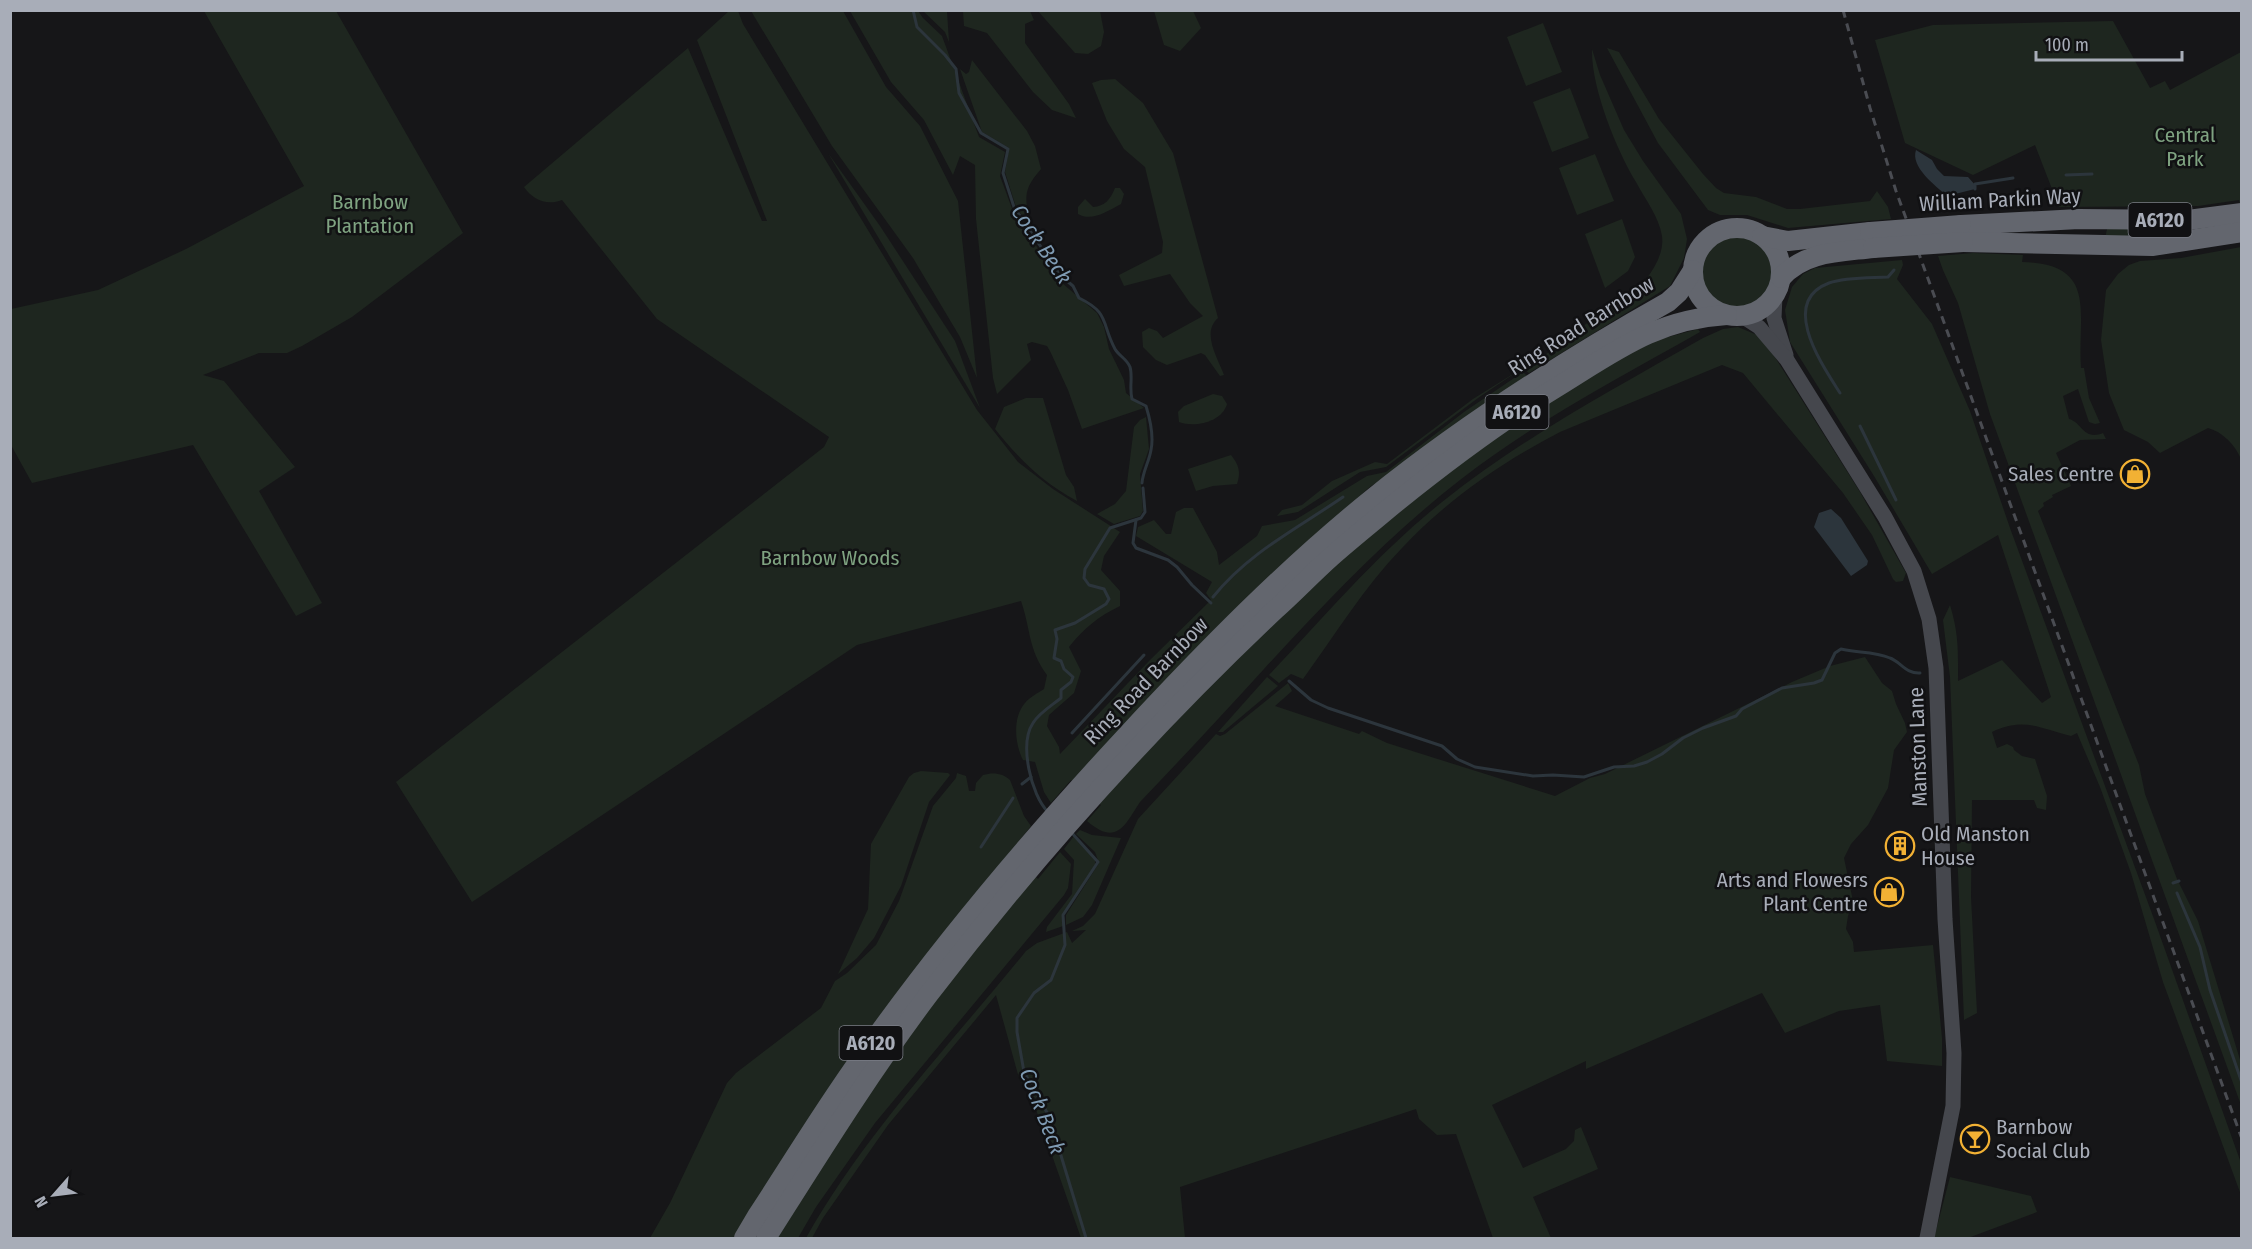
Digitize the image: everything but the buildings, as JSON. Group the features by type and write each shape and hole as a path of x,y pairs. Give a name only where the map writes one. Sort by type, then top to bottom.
{"highway":[{"name":"William Parkin Way","path":"1762,236 1788,241 1872,240 1962,234 2079,219 2188,220 2241,213"},
{"path":"1737,228 1750,230 1762,236 1778,254 1781,266 1778,287 1766,306 1755,313 1734,316 1712,308 1705,302 1695,284 1693,270 1695,258 1701,246 1711,236 1723,230 1737,228"},
{"name":"William Parkin Way","path":"1962,234 2152,246 2241,232"},
{"name":"William Parkin Way","path":"1778,287 1789,269 1808,258 1872,240"},
{"name":"Ring Road Barnbow","path":"766,1239 825,1145 928,996 1022,866 1086,792 1165,694 1244,614 1322,541 1372,499 1455,436 1542,376 1668,302 1679,291 1693,270"},
{"name":"Ring Road Barnbow","path":"1086,792 1331,556 1475,442 1527,406 1644,335 1678,322 1734,316"},
{"name":"Ring Road Barnbow","path":"744,1239 869,1047 973,910 1022,866"}],"street":[{"name":"Manston Lane","path":"1778,287 1774,318 1787,360"},
{"name":"Manston Lane","path":"1734,316 1759,327 1787,360 1901,543 1920,585 1932,633 1936,668 1945,919 1954,1053 1953,1106 1927,1239"}],"green space":[{"name":"Barnbow Plantation","path":"204,11 336,11 463,233 352,317 302,346 287,353 259,353 203,375 224,381 295,467 259,491 322,603 296,616 193,445 32,483 11,445 11,309 98,290 186,249 304,186"},
{"name":"Barnbow Woods","path":"729,11 738,11 743,24 977,410 1018,462 1053,489 1120,532 1104,556 1101,570 1120,591 1120,606 1092,624 1069,647 1081,671 1074,693 1049,715 1047,726 1059,747 1060,754 1211,600 1206,593 1212,582 1136,536 1138,527 1154,520 1166,534 1171,534 1176,512 1184,508 1193,508 1217,552 1219,565 1257,536 1262,526 1295,520 1367,476 1386,472 1464,412 1523,372 1528,377 1390,479 1379,482 1365,491 1356,505 1075,783 1071,780 1051,803 1044,792 1035,762 1023,760 1018,746 1016,731 1018,716 1025,703 1044,689 1047,675 1036,657 1021,601 857,645 472,902 396,782 824,447 829,437 657,319 562,200 541,201 524,187 688,48 762,221 767,221 697,40"},
{"path":"751,11 843,11 886,87 920,126 958,201 977,378 960,337 913,258 832,146"},
{"path":"850,11 918,11 942,36 979,137 1005,152 1000,176 1014,214 1062,283 1097,313 1104,327 1109,349 1124,380 1126,393 1144,408 1082,429 1068,390 1050,351 1047,346 1032,342 1027,344 1031,360 997,394 993,378 976,219 975,165 960,156 953,175 924,120 891,82"},
{"path":"923,11 947,11 949,42 945,32"},
{"path":"963,11 1030,11 1034,20 1025,24 1025,43 1069,104 1076,118 1052,110 1033,92 987,33 964,26"},
{"path":"1038,11 1100,11 1104,32 1101,46 1088,54 1075,53"},
{"path":"1154,11 1193,11 1201,28 1180,51 1164,45"},
{"name":"Central Park","path":"2113,21 2150,88 2165,81 2170,90 2241,52 2241,208 2239,200 2198,206 2059,207 2035,145 1973,175 1905,143 1875,40 1933,25"},
{"path":"1543,23 1562,72 1526,86 1507,37"},
{"path":"1607,48 1619,52 1659,119 1703,174 1724,193 1756,197 1787,209 1800,209 1870,201 1877,191 1888,207 1891,219 1788,228 1747,215 1720,215 1708,210 1658,143"},
{"path":"1592,49 1600,75 1624,130 1681,214 1687,239 1684,258 1670,286 1529,373 1525,370 1647,278 1661,253 1662,236 1658,222 1628,168 1606,117 1596,81"},
{"path":"972,60 1027,131 1035,146 1041,169 1030,184 1026,196 1030,226 1016,207 1005,172 1009,148 982,132 960,69 966,74 969,72"},
{"path":"1115,79 1143,103 1173,153 1218,318 1213,324 1211,338 1224,375 1220,376 1205,355 1201,353 1167,365 1156,360 1143,347 1142,332 1149,328 1157,331 1163,338 1203,316 1190,303 1170,274 1124,286 1119,275 1162,253 1163,242 1145,167 1124,149 1107,121 1092,83"},
{"path":"1570,88 1589,138 1552,152 1533,102"},
{"path":"828,153 880,226 955,341 980,408"},
{"path":"1595,154 1614,201 1577,215 1559,168"},
{"path":"1115,188 1120,188 1124,194 1121,204 1094,216 1078,214 1078,207 1085,199 1093,207 1104,204"},
{"path":"1622,219 1635,257 1628,271 1605,288 1585,234"},
{"path":"2209,227 2179,236 2105,239 2107,229"},
{"path":"1737,234 1751,237 1764,245 1772,258 1775,272 1772,286 1764,299 1751,307 1737,310 1723,307 1710,299 1702,286 1699,272 1702,258 1710,245 1723,237"},
{"path":"2241,247 2241,459 2228,440 2208,428 2160,453 2148,442 2124,430 2109,393 2101,340 2106,290 2118,274 2129,265 2140,261 2181,258"},
{"path":"1973,253 2023,255 2022,262 2046,265 2063,272 2073,282 2079,295 2081,368 2084,368 2089,398 2100,423 2089,422 2078,389 2063,396 2069,419 2091,435 2103,433 2106,439 2080,440 2056,453 2071,486 2052,495 2053,497 2043,503 2044,506 2038,511 2139,765 2145,794 2177,879 2198,921 2241,1063 2241,1105 1990,414 1958,303 1938,256"},
{"path":"1902,260 1903,265 1897,279 1932,324 1970,411 2010,528 2241,1163 2241,1195 2163,982 2131,873 2100,787 2077,733 2071,736 2032,725 2013,725 1992,732 1997,748 2007,744 2022,756 2035,759 2047,796 2046,810 2037,808 2034,800 1972,800 1971,897 1977,1013 1964,1020 1950,677 1943,620 1950,605 1958,651 1958,681 2002,660 2042,703 2051,697 1998,535 1932,574 1790,342 1785,310 1792,287 1803,274 1815,268"},
{"path":"1738,327 1757,335 1766,343 1860,492 1906,573 1903,581 1896,582 1893,579 1872,535 1843,493 1743,373 1722,365 1560,432 1496,469 1456,498 1419,530 1388,563 1362,595 1303,679 1291,674 1279,683 1269,675 1396,542 1473,478 1537,435 1636,376 1703,338 1723,329"},
{"path":"1698,329 1700,332 1517,439 1433,501 1383,547 1287,644 1140,802 1124,826 1112,833 1105,832 1087,821 1101,805 1097,801 1297,596 1483,444 1635,346"},
{"path":"1521,369 1386,467 1360,472 1298,512 1277,516 1282,510 1302,505 1332,481 1375,462 1387,464 1473,399"},
{"path":"1213,394 1222,396 1227,404 1220,415 1200,424 1179,422 1178,412 1184,406"},
{"path":"1026,398 1043,398 1066,475 1074,487 1077,501 1032,469 995,429 1004,407"},
{"path":"1146,417 1149,449 1140,474 1143,511 1140,516 1114,524 1097,514 1115,504 1126,491 1134,427"},
{"path":"1231,455 1238,469 1237,484 1213,486 1196,491 1188,469"},
{"path":"1865,657 1882,683 1892,691 1907,732 1894,750 1888,788 1868,825 1851,844 1844,858 1853,901 1846,929 1853,942 1854,952 1933,945 1942,1038 1942,1066 1887,1061 1880,1005 1839,1011 1785,1033 1762,993 1586,1069 1586,1061 1492,1105 1523,1168 1566,1149 1574,1141 1575,1130 1581,1127 1598,1169 1533,1197 1551,1238 1493,1238 1456,1134 1437,1135 1419,1119 1416,1109 1180,1187 1185,1238 1081,1238 1033,1101 1019,1078 996,995 888,1125 823,1218 812,1238 806,1238 829,1199 881,1126 1026,951 1037,943 1067,932 1072,943 1086,930 1072,931 1083,926 1095,914 1138,819 1216,734 1220,736 1225,734 1288,683 1292,691 1275,706 1359,734 1362,731 1387,743 1555,796 1590,778 1605,774 1792,682 1830,666"},
{"path":"1267,677 1278,686 1223,732 1218,732"},
{"path":"921,771 950,775 929,802 901,886 874,938 857,958 838,974 868,909 871,844 909,777"},
{"path":"957,773 966,776 969,791 975,791 976,783 983,775 998,774 1010,780 1024,816 1031,826 1009,854 740,1238 650,1238 670,1203 727,1083 736,1073 821,1008 835,981 847,973 876,945 899,901 933,806 956,778"},
{"path":"1080,830 1092,835 1121,838 1092,905 1083,917 1066,925 1066,915 1099,863 1095,852 1076,834"},
{"path":"1074,836 1095,858 1095,865 1063,915 1063,926 1046,932 1047,927 1072,894 1074,860 1064,849"},
{"path":"1060,852 1071,864 1068,888 1064,895 875,1123 816,1207 798,1238 773,1238 793,1205 943,987 1035,876 1038,879"},
{"path":"1950,1177 2031,1196 2037,1212 1968,1238 1934,1238"}],"shaded area":[{"path":"1916,150 1932,160 1944,176 1968,177 1976,186 1975,189 1947,196 1920,169 1915,156"},
{"path":"1831,509 1841,518 1868,561 1867,565 1851,576 1814,527 1819,513"}],"waterway":[{"name":"Cock Beck","path":"913,10 917,27 956,69 959,93 981,133 1008,149 1003,173 1014,207 1060,275 1073,286 1079,298 1089,303 1100,314 1115,349 1129,364 1132,399 1146,406 1152,433 1152,445 1142,483"},
{"path":"2066,175 2092,174"},
{"path":"1975,189 1975,184 2013,178"},
{"path":"1840,393 1824,367 1809,335 1806,319 1807,304 1814,292 1829,283 1850,279 1888,277 1894,270"},
{"path":"1860,426 1896,500"},
{"name":"Cock Beck","path":"1048,812 1032,782 1027,743 1033,723 1061,698 1061,690 1071,682 1073,677 1064,669 1061,661 1054,658 1057,639 1055,630 1075,623 1106,604 1109,599 1104,589 1089,585 1084,578 1085,569 1110,528 1141,518 1145,512 1143,488"},
{"path":"1213,597 1227,581 1258,554 1343,497"},
{"path":"1136,520 1133,543 1136,548 1168,560 1211,603"},
{"path":"1289,681 1311,700 1328,708 1442,746 1457,759 1475,767 1533,776 1584,777 1614,767 1634,766 1647,762 1683,738 1736,716 1742,709 1782,688 1822,680 1835,653 1841,649 1884,656 1911,672 1920,673"},
{"path":"1072,733 1144,655"},
{"path":"1022,784 1031,777"},
{"path":"981,847 1013,798"},
{"name":"Cock Beck","path":"1071,832 1098,862 1063,915 1065,945 1051,980 1034,993 1017,1018 1017,1032 1024,1072 1049,1116 1086,1238"},
{"path":"2173,883 2179,881"},
{"path":"2177,893 2200,947 2210,990 2242,1083"}],"railway":[{"path":"1843,10 1896,191 2242,1139"}],"place":[{"name":"Sales Centre","path":"2135,474"},
{"name":"Old Manston House","path":"1900,846"},
{"name":"Arts and Flowesrs Plant Centre","path":"1889,892"},
{"name":"Barnbow Social Club","path":"1975,1139"}]}
